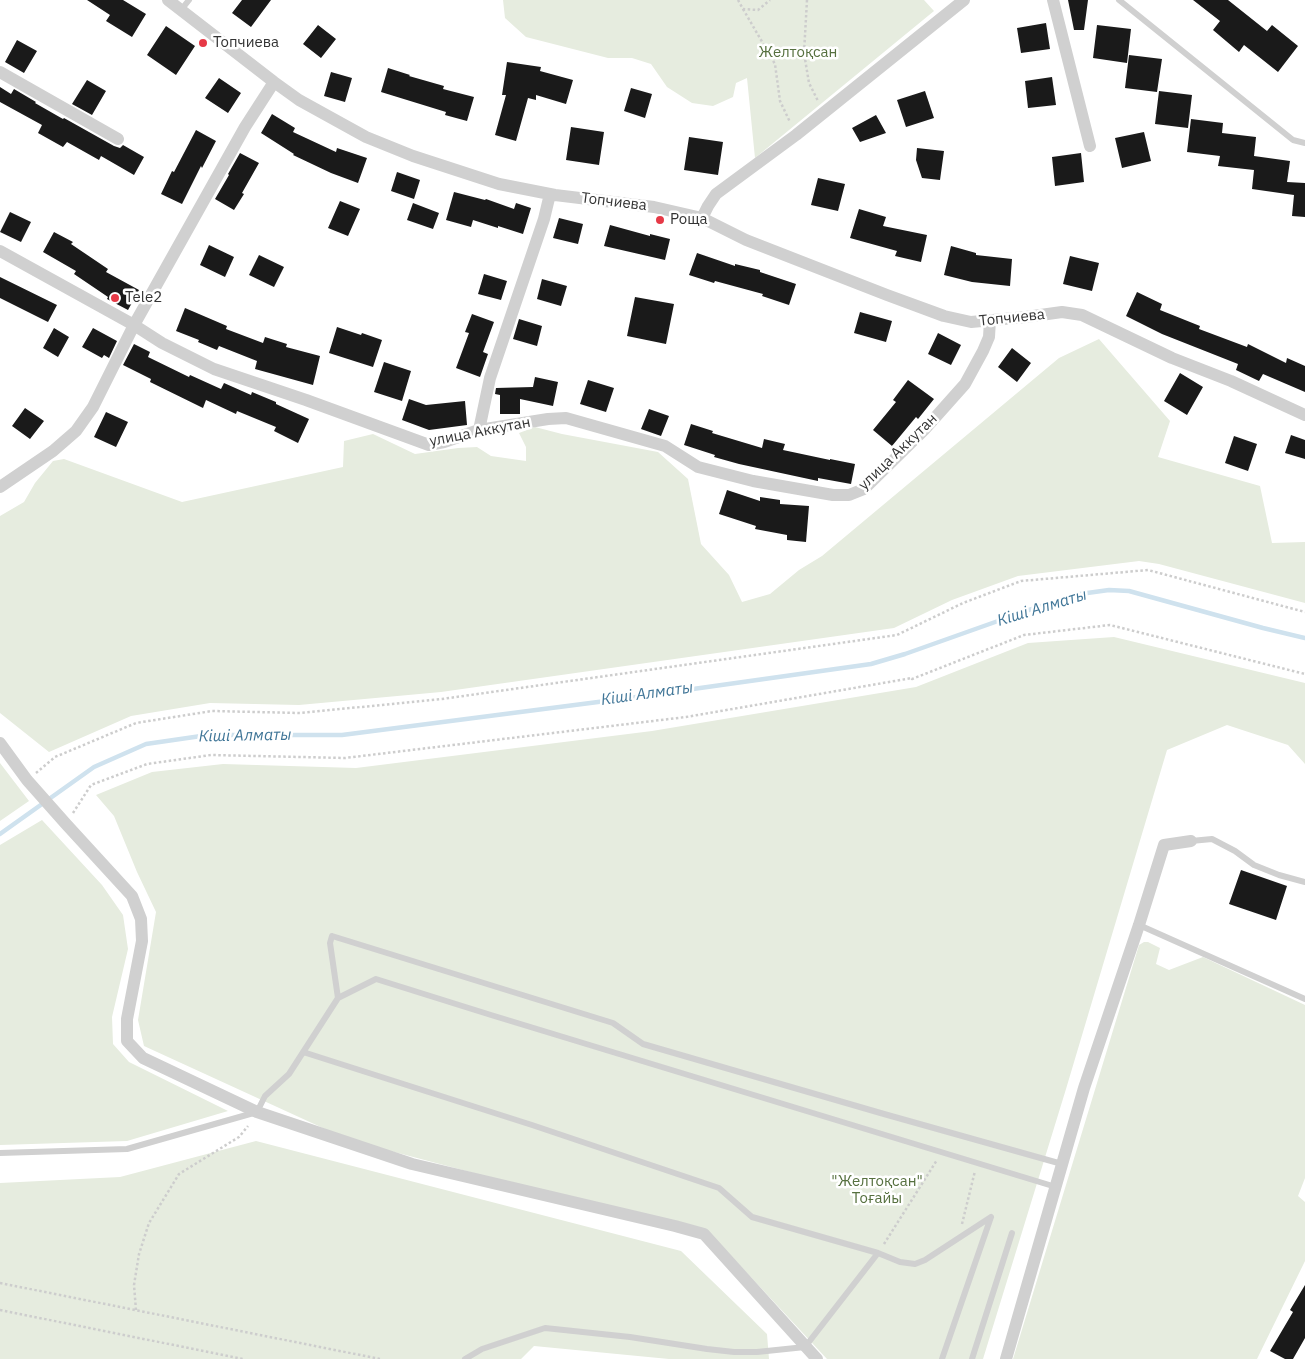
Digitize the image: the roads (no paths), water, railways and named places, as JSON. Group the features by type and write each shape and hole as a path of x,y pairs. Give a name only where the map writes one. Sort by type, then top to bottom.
{"street":[{"name":"Топчиева","path":"168,0 185,5 274,82 299,100 366,137 413,156 499,184 550,194 654,207 702,218 746,240 944,316 971,322 1062,312 1082,315 1172,358 1231,381 1305,416"},
{"path":"702,218 716,194 796,135 964,0"},
{"path":"1053,0 1090,146"},
{"path":"0,72 118,139"},
{"path":"0,487 53,451 76,431 93,407 134,325 245,127 274,82"},
{"path":"479,430 490,378 544,219 550,194"},
{"name":"улица Аккутан","path":"0,252 214,369 429,445 479,430 566,418 666,446 698,467 753,481 833,495 849,495 864,489 924,430 966,384 984,351 990,320"},
{"path":"0,743 28,780 132,896 141,919 142,940 127,1019 127,1040 143,1058 257,1112 412,1164 704,1234 817,1359"},
{"path":"1006,1359 1084,1088 1164,845 1191,841"}],"lane":[{"path":"1119,0 1292,140 1305,143"},
{"path":"1191,841 1212,839 1254,865 1278,875 1305,882"},
{"path":"1139,925 1305,999"},
{"path":"338,998 330,943 332,936 613,1023 643,1044 1062,1164"},
{"path":"0,1153 127,1149 257,1112 265,1096 289,1074 338,998 376,979 1056,1187"},
{"path":"303,1052 523,1122 719,1188 752,1216 878,1253 900,1262 915,1264 925,1260 992,1217 942,1359"},
{"path":"972,1359 1012,1233"},
{"path":"464,1359 482,1349 545,1328 630,1337 734,1352 758,1352 805,1347 878,1253"}],"waterway":[{"name":"Кіші Алматы","path":"0,834 94,767 146,744 208,735 342,735 629,698 871,664 1080,594 1109,590 1129,591 1305,638"}],"place":[{"name":"Топчиева","path":"203,43"},
{"name":"Роща","path":"660,220"},
{"name":"Tele2","path":"115,298"}],"park label":[{"name":"Желтоқсан","path":"798,53"},
{"name":"\"Желтоқсан\" Тоғайы","path":"877,1190"}]}
